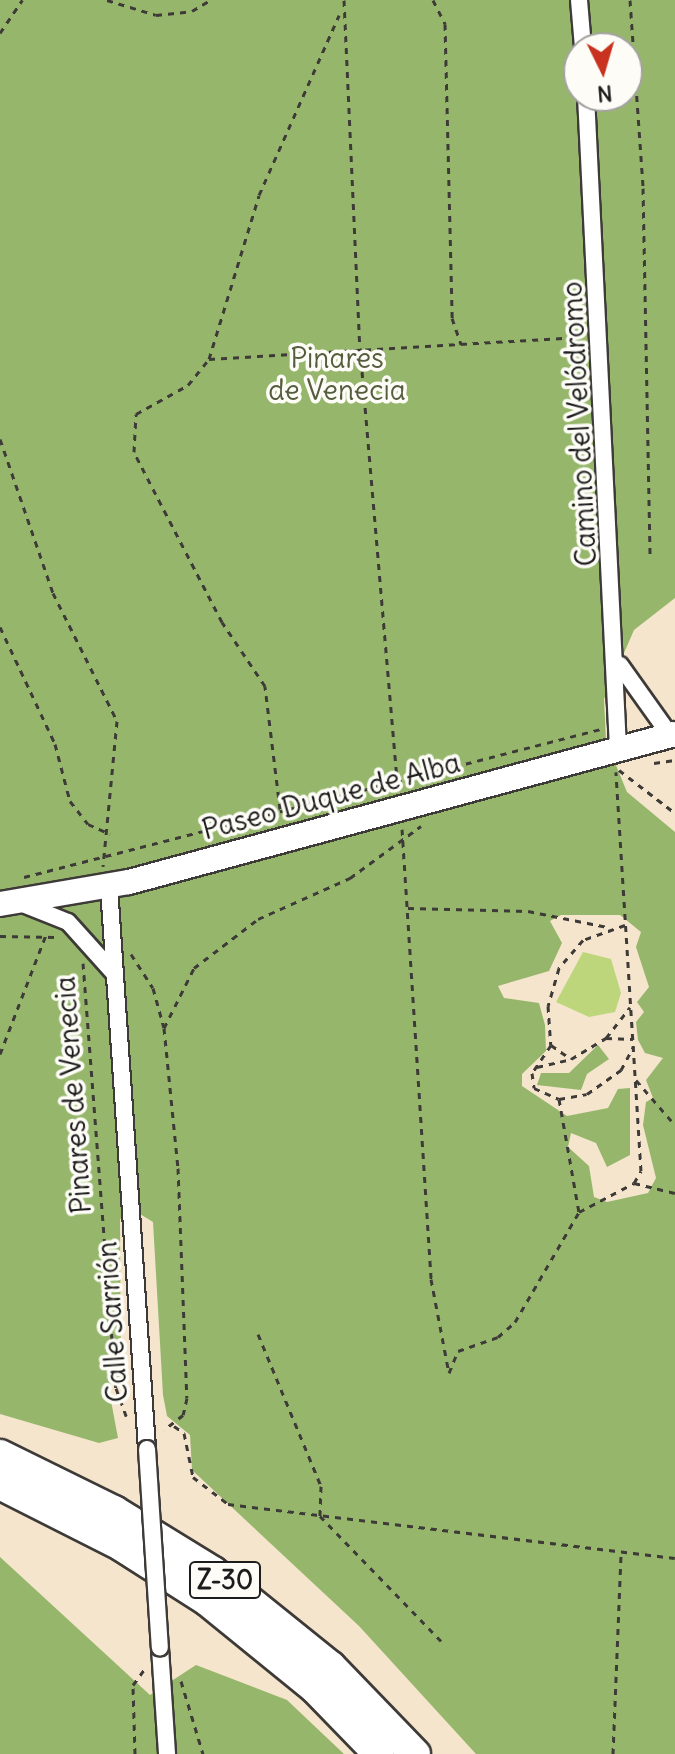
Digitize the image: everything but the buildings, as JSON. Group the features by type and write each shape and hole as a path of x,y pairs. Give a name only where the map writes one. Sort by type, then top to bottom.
{"highway":[{"name":"Z-30","path":"0,1455 114,1511 213,1572 331,1667 415,1754"},
{"name":"Z-30","path":"0,1484 122,1546 208,1601 315,1688 379,1754"}],"street":[{"path":"579,0 582,32"},
{"name":"Camino del Velódromo","path":"587,112 620,665 616,747"},
{"path":"620,665 672,734"},
{"name":"Paseo Duque de Alba","path":"9,895 102,889 672,734"},
{"name":"Calle Sarrión","path":"102,889 112,928 116,976 167,1754"},
{"path":"9,895 57,915 87,939 116,976"}],"path":[{"path":"0,33 22,0"},
{"path":"107,0 156,15 192,11 210,0"},
{"path":"280,809 265,686 222,622 134,452 136,414 188,385 209,359 259,195 344,0"},
{"path":"433,0 445,24 452,318 461,344"},
{"path":"630,0 643,188 650,559"},
{"path":"339,15 360,348 404,839 431,1279 449,1373 458,1351 498,1337 515,1322 579,1212 634,1183 641,1171 616,747"},
{"path":"209,359 600,336"},
{"path":"0,439 53,593 117,721 110,834 102,889"},
{"path":"0,627 55,744 70,801 88,824 110,834"},
{"path":"9,895 108,853 397,780 616,747"},
{"path":"601,771 616,747"},
{"path":"616,747 675,813"},
{"path":"164,1028 194,968 258,919 350,878 433,817"},
{"path":"408,908 528,911 607,927 626,925"},
{"path":"607,927 559,968 548,1006 551,1045 537,1067 534,1088 559,1099 606,1082 634,1046"},
{"path":"112,928 153,988 164,1028 185,1265 187,1398 174,1426 159,1436"},
{"path":"0,1054 46,935"},
{"path":"0,936 46,935 87,939"},
{"name":"Pinares de Venecia","path":"87,939 83,974 116,1388 129,1425"},
{"path":"537,1067 571,1059 606,1038 631,1005"},
{"path":"606,1038 633,1039"},
{"path":"551,1045 571,1059"},
{"path":"636,1080 675,1125"},
{"path":"559,1099 579,1212"},
{"path":"634,1183 675,1193"},
{"path":"258,1334 321,1486 320,1516 441,1641"},
{"path":"174,1426 184,1433 193,1477 228,1504 675,1558"},
{"path":"613,1754 621,1552"},
{"path":"135,1754 133,1685 149,1664"},
{"path":"178,1676 203,1754"}],"green space":[{"name":"Pinares de Venecia","path":"0,0 675,0 675,598 634,630 604,699 606,741 627,792 675,832 675,1754 476,1754 359,1626 192,1470 190,1435 167,1416 163,1395 153,1222 135,1211 120,1219 121,1382 108,1385 118,1438 99,1443 0,1414","holes":["561,915 620,915 641,932 636,947 649,987 637,1002 644,1012 636,1022 638,1040 645,1053 663,1058 646,1080 653,1098 646,1102 643,1125 656,1178 648,1193 607,1202 594,1197 589,1166 568,1147 571,1133 596,1143 607,1167 630,1155 630,1088 618,1089 608,1108 567,1116 522,1086 522,1074 546,1051 545,1025 539,1003 504,998 498,986 549,971 562,943 550,921"]},
{"path":"583,952 611,959 621,993 615,1012 589,1017 556,1002"},
{"path":"598,1045 609,1059 587,1074 581,1090 537,1085 541,1073 569,1073"},
{"path":"0,1557 150,1695 196,1665 287,1700 344,1754 0,1754"}]}
